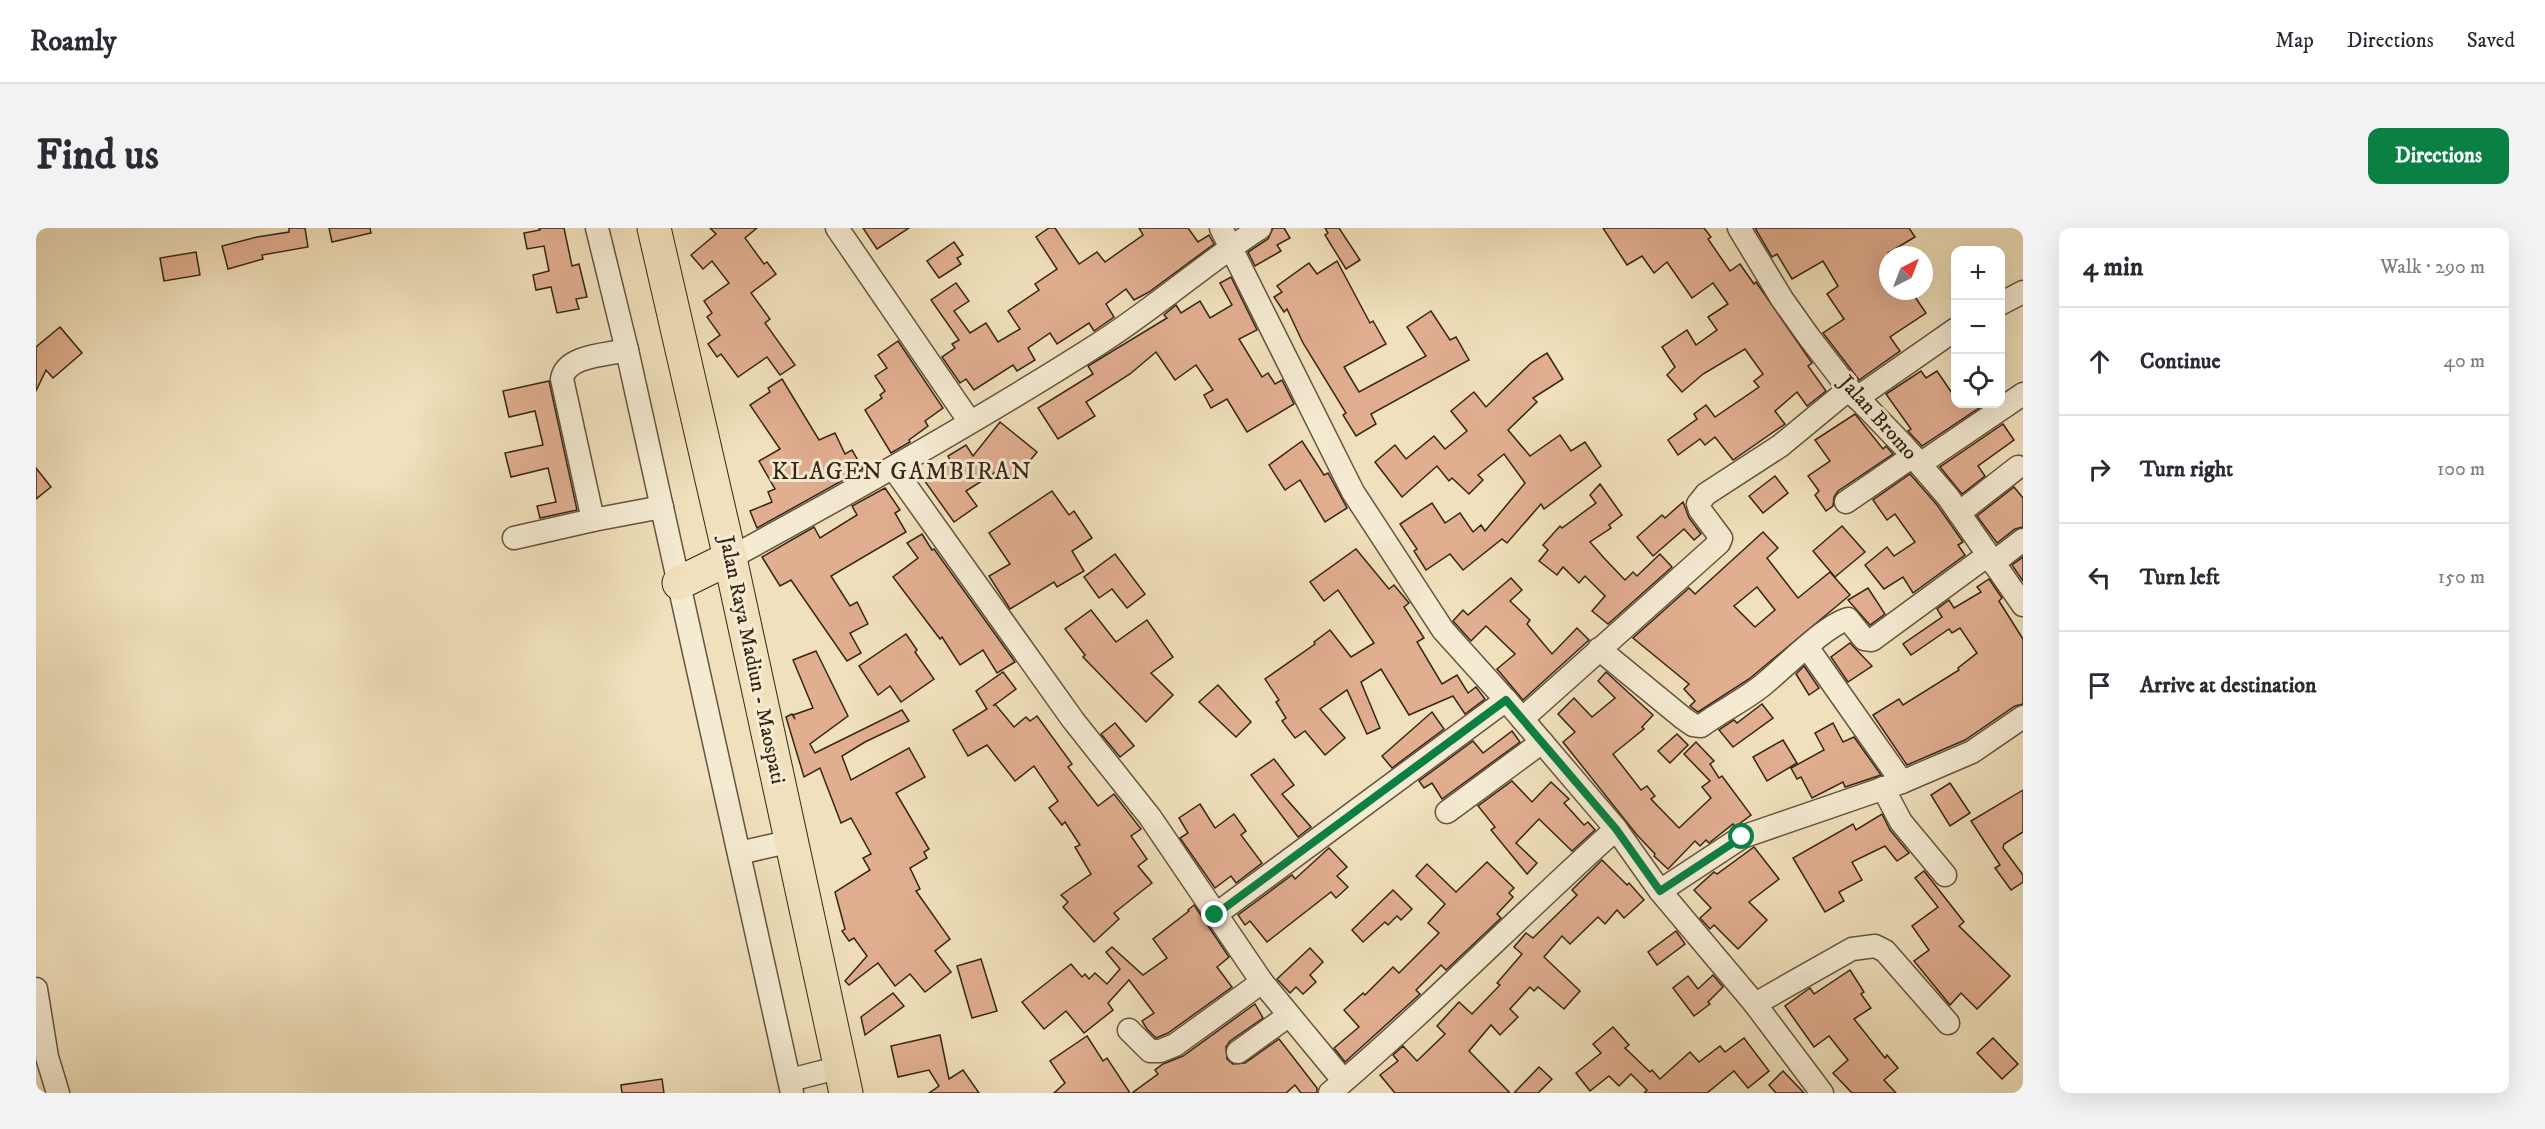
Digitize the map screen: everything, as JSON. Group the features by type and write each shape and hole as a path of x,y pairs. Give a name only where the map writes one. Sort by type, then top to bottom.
{"highway":[{"name":"Jalan Raya Madiun - Maospati","path":"654,228 730,558 844,1080"},
{"path":"679,583 730,558"}],"street":[{"path":"597,228 627,350 791,1087 844,1080"},
{"path":"837,228 970,422"},
{"path":"730,558 894,469 1098,344 1183,285 1226,237 1260,228"},
{"name":"Jalan Bromo","path":"1738,228 1782,299 1853,393 1916,460 1959,513 2023,605"},
{"path":"1226,237 1353,492 1443,630 1616,829 1660,891 1755,1004 1822,1093"},
{"path":"2005,302 2023,292"},
{"path":"1522,719 1719,543 1720,538 1700,510 1698,504 1701,499 1853,393 1951,332"},
{"path":"593,520 562,380 563,373 574,362 627,350"},
{"path":"1846,502 2023,394"},
{"path":"1959,513 2018,468"},
{"path":"894,469 1073,720 1150,817 1215,915 1288,1016 1334,1089 1428,1007 1559,880 1616,829"},
{"path":"514,538 662,507"},
{"path":"1599,649 1683,718 1693,725 1701,726 1762,686 1841,621 1848,619 1864,639 1872,640 1991,559 2023,540"},
{"path":"1807,647 1892,785 1901,822 1945,875"},
{"path":"1215,915 1506,700"},
{"path":"1660,891 1742,837 1892,785 1972,752 2023,717"},
{"path":"1446,812 1542,742"},
{"path":"739,853 792,841"},
{"path":"1755,1004 1852,949 1875,946 1885,951 1948,1023"},
{"path":"1129,1030 1150,1051 1161,1051 1175,1045 1262,982"},
{"path":"36,988 47,1057 58,1093"},
{"path":"1238,1052 1288,1016"}],"building":[{"path":"289,228 305,228 308,247 262,255 263,259 228,269 222,246 289,232"},
{"path":"329,228 370,228 371,233 332,242"},
{"path":"539,228 564,228 572,266 579,264 587,297 576,299 579,309 557,313 551,287 536,290 533,275 549,271 544,246 527,249 524,233 540,230"},
{"path":"710,228 757,228 745,238 764,264 767,262 776,274 751,293 770,319 765,323 795,365 780,375 767,357 738,377 721,354 717,357 708,344 720,335 707,317 712,313 704,301 729,283 712,261 703,269 691,255 716,234"},
{"path":"863,228 909,228 877,249"},
{"path":"1049,228 1055,228 1079,264 1097,252 1105,262 1143,235 1139,228 1188,228 1198,242 1209,235 1214,244 1149,292 1134,300 1126,289 1106,304 1114,317 1094,331 1089,323 1057,344 1050,333 1028,348 1035,360 1017,371 1013,365 974,390 966,379 960,383 942,357 955,348 952,344 959,340 931,300 956,283 969,301 954,311 970,333 986,323 998,342 1020,329 1008,311 1039,290 1035,284 1057,269 1036,237"},
{"path":"1273,228 1284,228 1290,238 1277,245 1281,251 1255,266 1248,252 1268,239"},
{"path":"1325,228 1339,228 1360,260 1346,269 1325,235 1328,233"},
{"path":"1603,228 1704,228 1711,237 1708,239 1730,271 1740,264 1754,284 1756,282 1812,363 1808,366 1826,391 1807,406 1797,392 1775,411 1785,424 1733,460 1715,437 1705,445 1700,439 1678,455 1668,440 1697,419 1694,414 1706,405 1715,417 1759,387 1754,381 1763,374 1745,349 1703,374 1682,392 1667,375 1675,367 1662,347 1687,330 1696,345 1717,330 1708,317 1728,304 1713,283 1692,298 1667,262 1654,273 1642,256 1627,265"},
{"path":"1755,228 1909,228 1915,237 1900,246 1879,246 1879,300 1917,300 1926,313 1890,337 1900,351 1859,380 1823,333 1844,319 1827,294 1838,286 1823,261 1792,279 1777,254 1772,257"},
{"path":"954,242 963,255 957,258 961,264 939,278 927,261"},
{"path":"196,252 200,275 164,281 160,258"},
{"path":"1337,261 1370,323 1373,321 1386,344 1344,367 1359,392 1426,356 1407,327 1431,311 1450,340 1456,337 1469,360 1371,414 1376,424 1356,436 1343,415 1346,413 1303,343 1287,309 1284,312 1274,297 1282,292 1277,286 1309,263 1317,274"},
{"path":"1231,277 1257,330 1239,339 1262,377 1268,373 1275,384 1282,380 1294,404 1247,432 1227,399 1211,408 1204,395 1213,390 1196,365 1175,380 1156,352 1130,374 1086,402 1095,416 1058,439 1038,408 1093,374 1088,366 1167,318 1164,315 1176,305 1181,313 1200,301 1210,318 1232,305 1220,283"},
{"path":"60,327 82,353 53,378 46,370 36,391 36,347"},
{"path":"898,341 943,408 925,421 928,426 909,440 910,442 891,453 865,410 882,398 880,395 885,391 875,376 887,368 878,355"},
{"path":"1547,353 1563,379 1533,398 1537,402 1508,430 1530,456 1560,435 1571,451 1585,442 1601,466 1544,509 1541,504 1507,543 1502,539 1463,570 1450,554 1426,570 1414,551 1417,549 1400,524 1432,503 1445,523 1460,513 1473,532 1481,525 1485,531 1525,483 1504,454 1478,475 1483,480 1469,494 1452,478 1449,481 1437,466 1402,497 1375,462 1395,445 1406,459 1434,436 1445,449 1467,431 1451,411 1474,392 1486,407 1531,363"},
{"path":"1921,371 1926,378 1937,371 1951,392 1951,408 1979,408 1922,446 1908,431 1911,429 1886,394"},
{"path":"782,379 819,440 835,433 845,454 852,450 863,469 757,528 750,511 772,502 768,492 775,489 759,461 780,449 750,405 770,392 768,388"},
{"path":"549,381 577,510 540,518 537,506 556,502 548,468 511,477 505,453 543,445 535,411 509,417 503,391"},
{"path":"1855,414 1883,449 1886,446 1893,454 1838,491 1834,497 1833,506 1826,511 1815,495 1819,491 1808,476 1830,461 1815,440"},
{"path":"1000,422 1037,452 1015,479 1002,468 966,491 977,506 954,522 924,480 950,460 948,456 966,445 973,456"},
{"path":"2003,424 2014,440 1978,466 1985,476 1962,494 1940,467"},
{"path":"1302,441 1324,475 1328,473 1347,508 1325,522 1300,480 1285,490 1269,465"},
{"path":"36,468 51,487 36,499"},
{"path":"1910,474 1937,505 1963,542 1958,545 1965,555 1913,593 1903,577 1884,589 1865,565 1887,547 1894,556 1915,542 1895,514 1887,520 1873,500"},
{"path":"1775,476 1788,493 1763,513 1749,496"},
{"path":"1600,484 1622,515 1609,525 1611,528 1590,542 1625,580 1633,572 1637,576 1660,554 1672,567 1608,624 1592,611 1605,596 1585,576 1579,583 1563,567 1557,575 1539,561 1548,550 1543,545 1560,526 1562,528 1596,503 1590,495"},
{"path":"2014,487 2023,498 2023,527 2015,529 1997,543 1977,516"},
{"path":"885,488 900,510 895,513 906,532 831,576 850,606 857,602 868,624 850,633 861,653 847,661 791,580 780,586 762,557 814,527 820,538 857,515 852,506"},
{"path":"1052,491 1069,515 1074,511 1092,538 1072,551 1084,571 1057,587 1054,582 1010,609 989,576 1010,564 989,533"},
{"path":"1683,502 1689,518 1701,534 1694,540 1684,529 1653,556 1637,537 1662,515 1665,518"},
{"path":"1842,526 1865,552 1835,577 1813,551"},
{"path":"1763,532 1778,548 1767,558 1798,598 1830,572 1850,595 1749,679 1698,712 1690,706 1695,701 1684,689 1689,684 1633,638 1689,588 1695,594","holes":["1757,587 1775,610 1755,627 1734,606"]},
{"path":"922,534 1015,662 997,673 983,650 960,665 942,637 940,639 893,577 918,558 907,543"},
{"path":"1356,549 1389,589 1394,585 1409,603 1404,607 1424,638 1417,642 1442,684 1457,675 1468,693 1476,687 1485,699 1465,714 1453,696 1409,715 1381,669 1361,682 1380,728 1367,734 1347,690 1320,709 1345,738 1325,755 1305,731 1295,738 1282,721 1286,718 1276,702 1279,700 1265,679 1315,644 1314,642 1330,630 1351,657 1374,643 1338,590 1324,601 1310,582"},
{"path":"1115,554 1145,594 1127,608 1112,589 1099,598 1084,577"},
{"path":"2023,557 2023,581 2012,565"},
{"path":"1511,578 1522,590 1510,601 1530,620 1527,624 1552,654 1577,628 1589,640 1523,700 1497,669 1515,654 1486,626 1471,641 1453,621 1463,610 1468,615"},
{"path":"1989,579 2002,598 1999,601 2023,639 2023,704 2015,706 1965,740 1907,765 1873,715 1899,699 1903,705 1959,670 1958,668 1977,653 1960,628 1952,633 1949,629 1911,655 1903,644 1942,617 1937,609 1949,600 1954,608 1981,592 1977,587"},
{"path":"1868,588 1885,614 1870,625 1848,600"},
{"path":"1091,610 1116,642 1147,620 1173,657 1151,673 1173,695 1146,722 1083,657 1085,655 1065,629"},
{"path":"906,634 917,650 915,652 934,679 901,702 890,686 878,695 859,666"},
{"path":"1850,643 1872,666 1848,682 1831,657"},
{"path":"816,651 848,716 810,744 815,753 902,710 909,721 842,756 851,780 909,748 925,777 896,793 929,849 924,852 927,858 910,868 920,889 916,891 950,939 935,951 951,972 925,992 910,974 895,986 878,963 849,985 845,981 867,956 854,938 849,941 842,931 845,929 835,892 870,870 863,858 871,854 851,818 841,823 820,768 804,777 786,717 792,714 795,719 793,715 813,708 793,660"},
{"path":"1804,666 1819,688 1809,695 1796,674"},
{"path":"1003,672 1016,689 995,704 1014,727 1026,717 1030,721 1037,716 1072,764 1068,767 1098,806 1114,794 1141,829 1131,836 1147,859 1138,866 1152,883 1114,913 1119,919 1094,942 1063,907 1068,902 1061,895 1091,874 1075,847 1080,845 1065,822 1062,825 1049,808 1058,801 1034,766 1015,781 987,745 968,756 953,730 987,709 976,691"},
{"path":"1606,672 1653,715 1642,727 1644,729 1613,754 1641,790 1647,786 1655,796 1651,799 1679,828 1711,798 1702,787 1710,781 1684,754 1696,742 1714,761 1710,764 1719,778 1722,776 1751,815 1739,824 1734,826 1733,824 1709,843 1706,840 1700,846 1695,841 1668,869 1654,856 1655,854 1637,835 1563,742 1575,732 1558,714 1574,698 1592,717 1615,698 1598,681"},
{"path":"1218,685 1251,722 1236,737 1199,702"},
{"path":"1762,704 1773,718 1733,747 1719,730 1734,720 1737,723"},
{"path":"1432,712 1444,729 1392,768 1382,756"},
{"path":"1115,723 1134,746 1120,757 1101,734"},
{"path":"1833,723 1843,742 1854,737 1881,775 1845,787 1843,782 1812,798 1801,777 1797,779 1791,768 1824,750 1815,733"},
{"path":"1512,731 1520,742 1442,799 1432,783 1424,788 1419,781 1473,741 1483,753"},
{"path":"1677,734 1688,745 1670,763 1658,751"},
{"path":"1783,740 1797,763 1767,781 1753,757"},
{"path":"1274,759 1294,785 1282,794 1311,827 1298,837 1251,775"},
{"path":"1512,781 1532,802 1551,782 1569,799 1564,803 1584,825 1588,822 1595,830 1572,851 1539,819 1516,843 1537,863 1527,874 1491,830 1495,827 1478,806"},
{"path":"1950,783 1970,813 1950,826 1931,795"},
{"path":"2023,790 2023,832 2004,844 2003,848 2023,875 2023,882 2011,890 1995,868 2000,865 1971,821"},
{"path":"1200,804 1215,828 1234,814 1246,831 1241,835 1262,863 1236,883 1231,876 1215,888 1180,838 1188,833 1179,818"},
{"path":"1882,814 1890,830 1909,853 1897,861 1885,846 1852,862 1862,880 1839,892 1844,901 1825,912 1793,858 1853,824 1856,830"},
{"path":"1754,847 1779,879 1749,902 1767,920 1738,949 1714,925 1710,929 1700,918 1711,908 1694,890 1714,872 1717,874"},
{"path":"1329,848 1347,867 1337,876 1348,887 1336,898 1331,892 1267,942 1250,921 1245,925 1238,915 1292,875 1295,879"},
{"path":"1602,860 1627,885 1629,883 1644,900 1624,918 1617,910 1605,924 1598,917 1570,944 1562,936 1544,957 1580,991 1564,1009 1538,987 1534,991 1530,987 1510,1009 1518,1017 1500,1035 1491,1025 1469,1051 1510,1093 1395,1093 1380,1075 1398,1061 1393,1055 1403,1046 1417,1061 1445,1034 1437,1026 1459,1002 1472,1014 1500,985 1497,983 1522,954 1514,947 1526,933 1533,938 1577,895 1572,890"},
{"path":"1487,862 1514,888 1509,893 1513,897 1497,914 1501,918 1446,970 1441,965 1416,990 1420,994 1345,1062 1334,1048 1359,1027 1344,1010 1363,993 1365,995 1393,967 1399,973 1439,933 1428,923 1445,904 1416,876 1427,864 1456,892"},
{"path":"1924,871 1964,922 1959,926 2010,976 1977,1009 1961,993 1950,1005 1914,961 1929,950 1912,926 1938,907 1915,878"},
{"path":"1393,890 1412,909 1401,920 1397,916 1388,925 1385,922 1363,942 1352,930"},
{"path":"1194,905 1229,957 1217,967 1232,987 1168,1033 1156,1038 1147,1029 1142,1021 1154,1013 1129,980 1108,1003 1113,1010 1084,1033 1066,1011 1044,1029 1022,1002 1071,964 1082,977 1085,974 1089,979 1095,973 1107,984 1120,969 1106,952 1112,947 1143,975 1167,958 1153,939"},
{"path":"1676,931 1685,944 1657,965 1648,952"},
{"path":"1310,948 1323,962 1310,975 1316,982 1303,994 1296,987 1290,993 1277,979"},
{"path":"981,959 997,1011 972,1018 957,966"},
{"path":"1850,970 1864,992 1861,994 1871,1008 1854,1019 1885,1058 1887,1055 1898,1068 1884,1080 1896,1093 1852,1093 1833,1073 1848,1060 1829,1036 1814,1047 1785,1006 1810,988 1814,994"},
{"path":"1713,975 1723,987 1708,1002 1710,1004 1694,1016 1673,988 1688,976 1698,989"},
{"path":"893,993 904,1006 865,1035 861,1017"},
{"path":"1255,1004 1263,1018 1230,1041 1226,1047 1227,1059 1233,1064 1245,1063 1279,1039 1317,1088 1317,1093 1301,1093 1295,1085 1286,1093 1132,1093 1158,1074 1155,1070 1163,1064 1183,1056"},
{"path":"1613,1027 1629,1045 1625,1048 1660,1079 1690,1052 1699,1062 1720,1046 1725,1052 1744,1038 1769,1071 1748,1088 1734,1071 1707,1093 1644,1093 1647,1090 1631,1074 1619,1086 1609,1076 1590,1091 1576,1073 1601,1053 1593,1044"},
{"path":"940,1035 949,1079 963,1070 979,1093 929,1093 939,1086 929,1070 898,1077 891,1046"},
{"path":"1087,1036 1103,1061 1107,1058 1130,1093 1054,1093 1065,1083 1050,1061"},
{"path":"1993,1038 2018,1064 2002,1079 1977,1053"},
{"path":"1539,1067 1552,1079 1538,1093 1514,1093"},
{"path":"1783,1071 1804,1093 1776,1093 1769,1085"},
{"path":"662,1079 664,1093 622,1093 621,1085"}],"district":[{"name":"KLAGEN GAMBIRAN","path":"902,472"}],"route":[{"path":"1215,915 1506,700 1616,829 1660,891 1742,837"}]}
